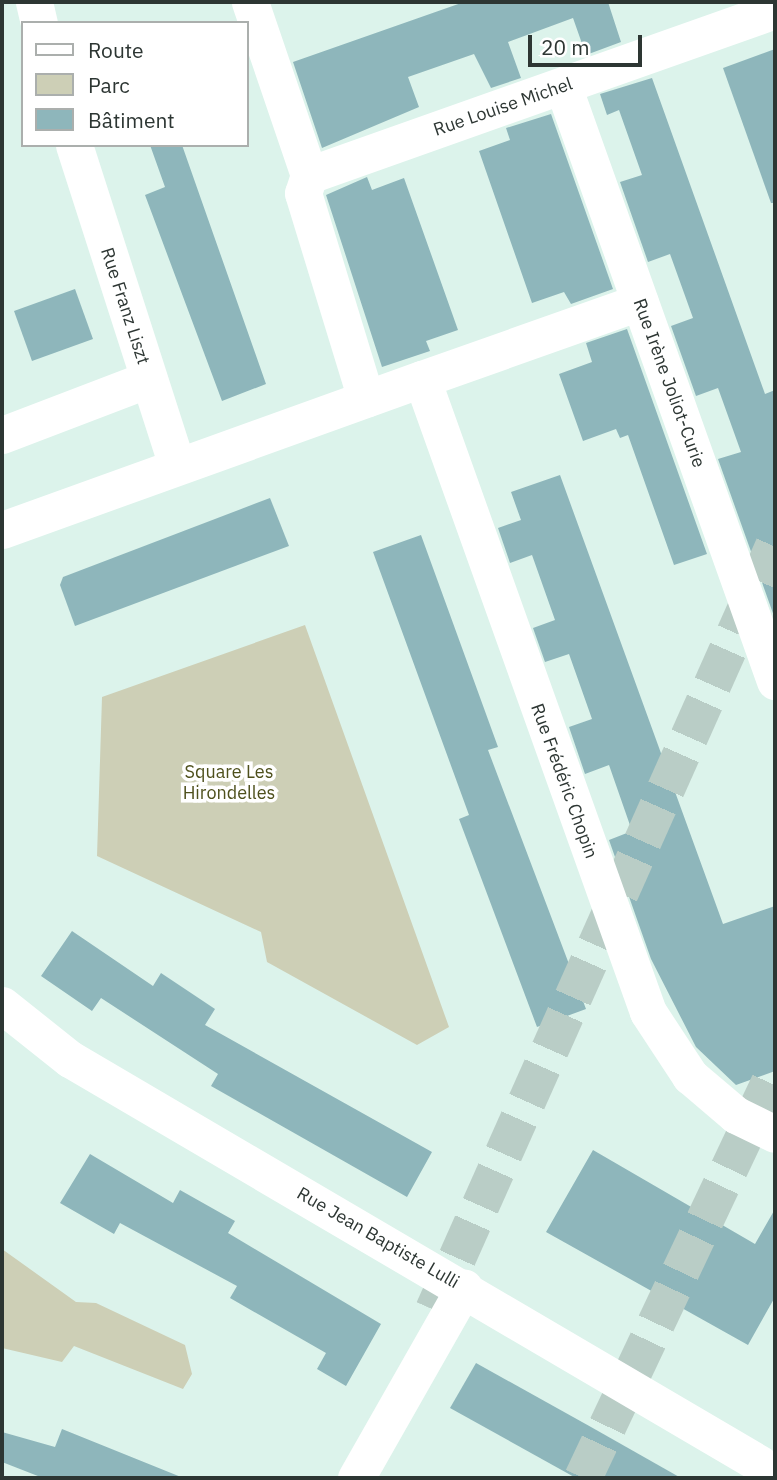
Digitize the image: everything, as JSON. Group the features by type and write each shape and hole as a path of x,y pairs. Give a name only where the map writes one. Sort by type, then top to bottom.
{"street":[{"path":"34,2 39,21"},
{"path":"250,2 309,175 303,193 366,399"},
{"name":"Rue Louise Michel","path":"309,175 775,10"},
{"name":"Rue Irène Joliot-Curie","path":"563,86 775,681"},
{"name":"Rue Franz Liszt","path":"76,147 177,466"},
{"path":"2,530 640,302"},
{"path":"2,435 149,379"},
{"name":"Rue Frédéric Chopin","path":"422,379 648,1012 690,1076 736,1115 775,1134"},
{"name":"Rue Jean Baptiste Lulli","path":"2,1005 70,1059 762,1467"},
{"path":"356,1478 464,1289"}],"green space":[{"name":"Square Les Hirondelles","path":"305,625 449,1027 417,1045 267,962 261,932 97,856 102,697"},
{"path":"2,1249 76,1302 96,1303 185,1345 192,1374 183,1389 74,1346 62,1362 2,1348"}],"building":[{"path":"464,2 608,2 621,42 586,55 573,18 508,42 521,78 491,88 474,54 408,77 419,107 322,148 293,62"},
{"path":"775,49 775,203 771,203 723,68"},
{"path":"652,78 765,394 775,390 775,619 718,459 741,452 718,388 696,396 671,326 693,318 670,254 648,262 620,182 642,175 619,110 607,115 600,94"},
{"path":"551,114 613,289 571,304 564,292 532,303 479,151 510,140 506,128"},
{"path":"151,147 183,147 266,384 222,401 145,195 165,187"},
{"path":"367,177 372,190 404,178 458,330 426,341 430,351 382,367 326,195"},
{"path":"75,289 93,339 32,361 14,311"},
{"path":"627,329 707,554 674,565 628,435 620,438 616,429 583,441 559,374 592,362 586,343"},
{"path":"560,475 723,924 775,906 775,1071 736,1085 696,1047 651,959 609,840 632,831 609,765 585,774 569,727 592,719 569,654 545,662 533,628 555,620 532,555 510,563 498,528 521,520 511,492"},
{"path":"270,498 289,546 75,626 60,585 63,577"},
{"path":"421,535 498,747 488,750 586,1009 537,1027 459,819 469,815 373,552"},
{"path":"72,931 153,986 161,973 215,1009 205,1025 432,1152 407,1197 211,1086 218,1074 101,998 92,1011 41,976"},
{"path":"593,1150 755,1244 775,1209 775,1297 748,1345 546,1232"},
{"path":"90,1154 173,1203 180,1190 235,1221 228,1233 381,1324 346,1386 317,1369 326,1353 230,1298 237,1286 120,1223 114,1234 60,1203"},
{"path":"476,1363 681,1478 576,1478 450,1408"},
{"path":"62,1429 181,1477 43,1478 2,1462 2,1432 55,1447"}],"tunnel":[{"path":"434,1310 775,544"},
{"path":"583,1478 775,1072"}]}
